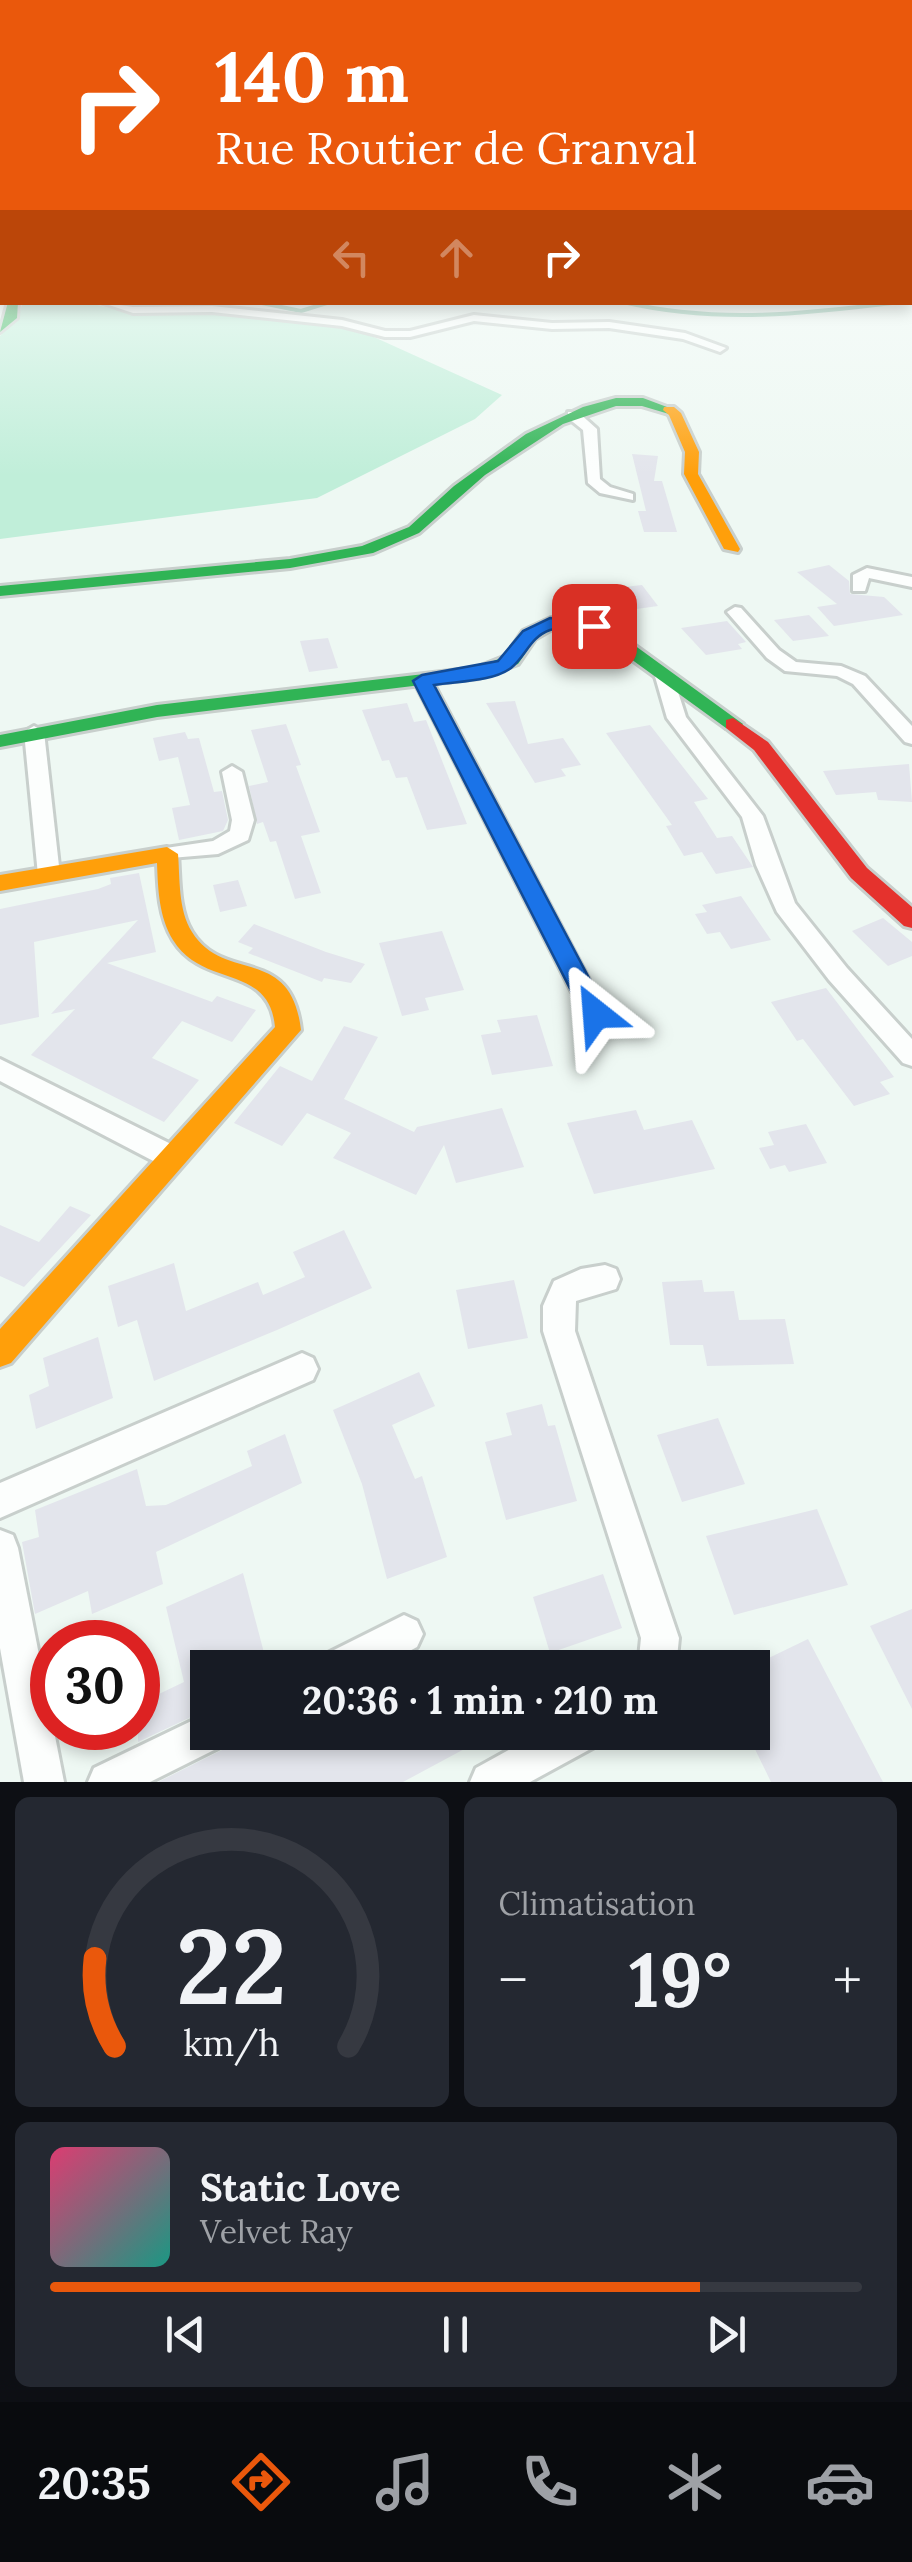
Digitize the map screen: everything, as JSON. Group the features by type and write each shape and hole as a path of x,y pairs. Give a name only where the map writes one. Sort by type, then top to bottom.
{"street":[{"path":"0,330 11,318 12,309"},
{"path":"129,309 199,309"},
{"path":"213,309 342,323 385,334 410,334 474,318 552,326 609,326 662,332 720,348"},
{"path":"0,591 286,564 368,550 415,528 468,482 553,424 623,400 654,402 671,409 692,452 691,474 732,549"},
{"path":"573,415 590,429 592,480 628,498"},
{"path":"859,588 861,575 867,573 912,582"},
{"path":"736,612 773,654 792,667 841,671 859,680 912,738"},
{"path":"0,741 157,710 478,673 504,664 538,628 572,621 618,638 762,746 859,873 912,920"},
{"path":"663,673 678,718 752,816 785,906 838,974 912,1056"},
{"path":"422,681 596,1014"},
{"path":"34,732 49,874"},
{"path":"0,883 218,848 240,835 243,820 232,772"},
{"path":"0,1352 288,1030 288,1004 271,984 206,960 187,944 177,924 167,854"},
{"path":"0,1069 172,1157"},
{"path":"605,1279 575,1283 561,1294 556,1311 559,1332 660,1638 659,1650"},
{"path":"0,1502 302,1369"},
{"path":"0,1548 44,1782"},
{"path":"373,1650 404,1634"},
{"path":"108,1782 190,1741"},
{"path":"490,1782 549,1750"}],"green space":[{"path":"21,309 202,312 354,328 502,395 475,419 317,498 0,539 0,336"}],"building":[{"path":"632,454 658,456 654,481 662,481 677,532 644,532 638,511 646,511"},
{"path":"829,565 849,581 850,594 884,597 903,615 834,626 817,607 837,604 797,572"},
{"path":"642,585 658,606 622,611 607,589"},
{"path":"809,615 829,636 793,641 774,620"},
{"path":"727,621 746,642 738,644 742,649 706,655 681,628"},
{"path":"328,638 338,668 309,672 300,641"},
{"path":"515,701 528,744 563,738 581,765 561,769 566,776 535,783 486,703"},
{"path":"407,703 414,722 426,720 467,824 427,830 407,777 396,778 389,760 382,761 362,710"},
{"path":"286,724 301,765 296,766 320,832 301,836 321,893 295,899 276,841 270,842 263,822 257,824 249,786 268,782 251,730"},
{"path":"650,725 708,799 694,802 717,838 732,836 753,867 716,874 702,852 684,856 666,826 672,825 606,733"},
{"path":"185,732 188,739 199,738 214,792 222,791 228,820 223,831 179,840 172,808 190,805 178,757 159,761 153,738"},
{"path":"909,764 912,802 878,800 876,792 836,795 823,771"},
{"path":"139,873 156,952 107,963 212,1002 217,996 256,1010 232,1042 182,1021 152,1058 199,1080 164,1122 31,1055 75,1009 51,1014 138,920 34,942 39,1017 0,1025 0,909 98,889 111,884 110,878"},
{"path":"238,880 247,906 220,912 213,885"},
{"path":"741,896 771,940 731,949 720,932 707,934 695,914 707,912 702,905"},
{"path":"883,918 912,942 912,956 888,966 852,931"},
{"path":"254,924 365,964 351,983 324,978 322,982 248,953 253,948 238,942"},
{"path":"442,931 464,990 425,998 429,1010 402,1016 379,943"},
{"path":"826,988 894,1077 880,1082 890,1094 854,1106 803,1039 797,1041 771,1002"},
{"path":"537,1015 553,1066 492,1075 481,1035 501,1032 497,1020"},
{"path":"344,1026 378,1037 344,1099 414,1132 417,1127 502,1108 524,1167 456,1183 444,1145 416,1195 333,1158 351,1133 307,1113 282,1146 234,1123 280,1066 312,1081"},
{"path":"636,1110 644,1130 692,1120 715,1169 594,1194 567,1123"},
{"path":"806,1124 827,1163 789,1172 785,1165 770,1169 759,1148 774,1145 768,1132"},
{"path":"70,1206 91,1215 24,1287 0,1276 0,1225 39,1242"},
{"path":"344,1230 372,1288 277,1330 154,1381 137,1320 118,1327 108,1286 174,1263 186,1311 258,1282 263,1295 305,1277 293,1252"},
{"path":"514,1280 528,1338 468,1349 456,1290"},
{"path":"702,1280 704,1292 734,1291 739,1320 785,1319 794,1364 707,1366 703,1345 670,1345 662,1282"},
{"path":"98,1337 113,1398 36,1429 29,1395 49,1386 43,1358"},
{"path":"419,1372 435,1406 392,1425 415,1479 422,1476 447,1557 387,1579 362,1484 333,1410"},
{"path":"542,1404 548,1426 555,1425 577,1501 506,1520 485,1442 512,1435 506,1413"},
{"path":"718,1418 745,1484 682,1502 657,1435"},
{"path":"285,1434 302,1483 156,1552 163,1584 92,1614 88,1591 35,1614 22,1542 39,1537 35,1510 137,1469 146,1506 166,1505 252,1466 247,1451"},
{"path":"817,1509 848,1585 734,1615 706,1536"},
{"path":"243,1573 263,1650 190,1650 190,1717 160,1732 160,1693 184,1682 166,1607"},
{"path":"603,1574 622,1628 549,1650 533,1597"},
{"path":"912,1609 912,1709 870,1626"},
{"path":"808,1639 883,1782 771,1782 755,1750 770,1750 770,1657"},
{"path":"222,1750 463,1750 403,1782 158,1782"}],"waterway":[{"path":"292,309 307,309"},
{"path":"659,309 727,315 832,309"}],"traffic: fast":[{"path":"0,329 11,318 12,309"},
{"path":"0,591 290,564 368,550 414,530 480,472 558,421 616,402 643,402 669,410"},
{"path":"0,741 157,711 479,673 512,660 529,635 551,623 595,625 733,724"}],"traffic: slow":[{"path":"669,410 675,413 692,452 691,474 732,549"},
{"path":"0,883 167,854 172,909 184,939 197,953 264,982 277,992 286,1007 288,1030 0,1352"}],"traffic: jam":[{"path":"733,724 761,746 859,873 912,920"}],"route":[{"path":"594,626 572,621 550,623 529,634 512,660 504,664 478,673 422,681 596,1014"}]}
